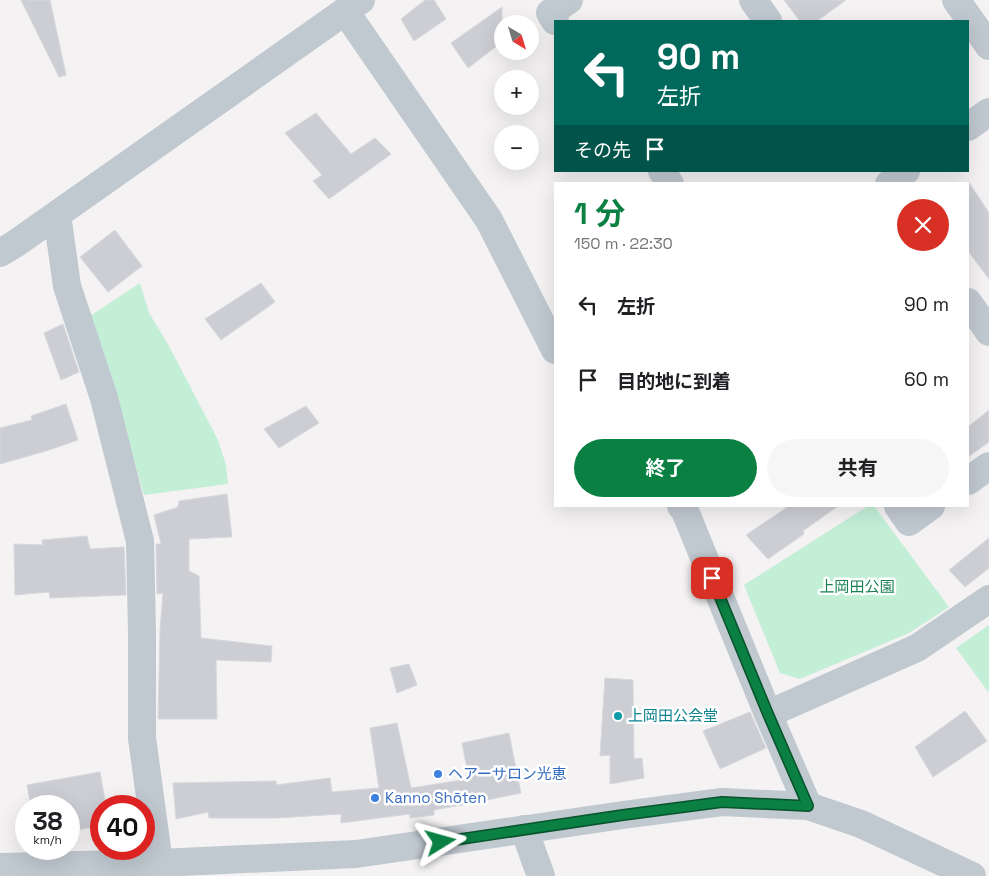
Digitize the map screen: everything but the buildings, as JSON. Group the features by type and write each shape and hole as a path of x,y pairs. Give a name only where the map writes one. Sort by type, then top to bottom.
{"street":[{"path":"555,20 550,13 570,0"},
{"path":"753,0 767,20"},
{"path":"956,0 989,46"},
{"path":"0,253 57,215 353,6 489,220 554,348"},
{"path":"969,126 989,112"},
{"path":"891,182 905,172"},
{"path":"57,215 67,286 104,398 140,541 142,738 159,863"},
{"path":"969,303 989,332"},
{"path":"969,480 989,466"},
{"path":"682,507 808,806"},
{"path":"899,507 909,522 930,507"},
{"path":"768,714 917,648 989,598"},
{"path":"0,867 159,863 356,854 722,802 808,806 861,824 972,876"},
{"path":"524,829 541,876"}],"green space":[{"path":"140,283 149,313 169,346 218,440 226,465 228,484 144,495 105,360 90,316"},
{"name":"上岡田公園","path":"866,507 875,507 949,607 909,633 800,679 780,673 744,585"},
{"path":"989,625 989,693 956,648"}],"place":[{"name":"上岡田公会堂","path":"618,716"},
{"name":"ヘアーサロン光恵","path":"438,774"},
{"name":"Kanno Shōten","path":"375,798"}],"route":[{"path":"441,842 722,802 808,806 712,578"}]}
